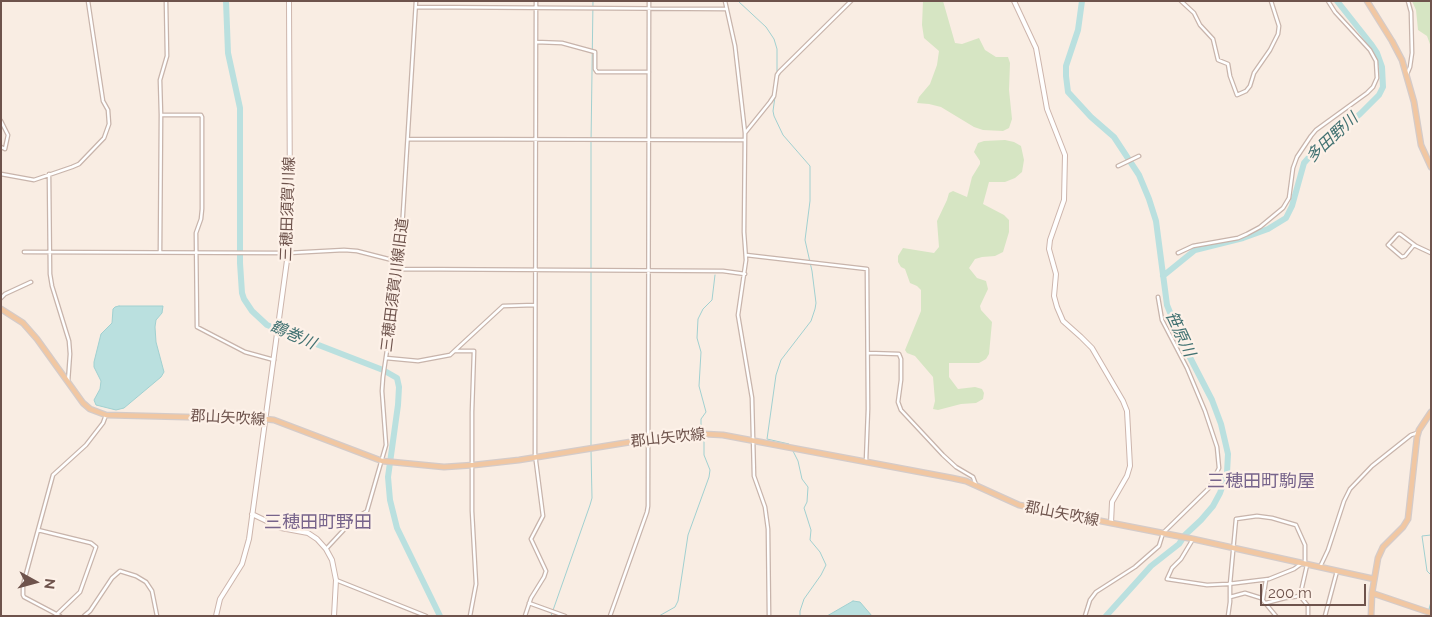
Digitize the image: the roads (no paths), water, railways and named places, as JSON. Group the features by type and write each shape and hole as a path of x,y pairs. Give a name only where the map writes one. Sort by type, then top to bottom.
{"main road":[{"path":"1367,1 1392,41 1407,75 1414,102 1421,145 1431,167"},
{"name":"郡山矢吹線","path":"1,310 23,324 83,403 97,412 106,415 274,420 382,461 432,466 472,466 699,433 723,435 952,478 976,486 1019,505 1192,539 1374,579"},
{"path":"1371,616 1374,579 1381,550 1408,518 1418,433 1431,412"},
{"path":"1372,593 1431,613"}],"street":[{"path":"1,174 34,180 79,164 102,142 109,124 108,110 103,101 88,1"},
{"path":"160,252 160,75 167,56 166,1"},
{"name":"三穂田須賀川線","path":"216,616 220,599 239,568 245,554 288,252 290,210 289,1"},
{"name":"三穂田須賀川線旧道","path":"326,549 353,520 366,510 386,445 382,391 400,262 416,1"},
{"path":"525,616 529,603 546,572 531,539 543,516 535,458 536,1"},
{"path":"610,616 647,512 649,1"},
{"path":"725,1 735,46 745,133 744,232 746,255 745,274 738,314 750,379 754,476 765,507 768,529 769,616"},
{"path":"745,133 774,96 779,72 851,1"},
{"path":"1014,1 1036,48 1047,109 1065,155 1064,200 1050,240 1049,249 1056,274 1054,296 1057,307 1063,322 1082,337 1092,348 1124,401 1127,411 1130,466 1127,476 1112,502 1111,523"},
{"path":"1181,1 1194,14 1200,25 1213,39 1218,60 1228,64 1237,95 1246,91 1250,86 1254,73 1270,50 1278,34 1279,26 1271,1"},
{"path":"1178,253 1193,246 1238,238 1260,227 1283,208 1289,198 1293,168 1297,157 1311,136 1316,130 1373,87 1377,78 1376,61 1370,50 1335,12 1328,1"},
{"path":"1407,75 1412,53 1411,12 1408,1"},
{"path":"416,7 726,9"},
{"path":"536,42 562,44 595,52 595,69 597,72 649,72"},
{"path":"161,115 201,115 202,117 202,208 201,219 196,231 197,327 245,352 274,360"},
{"path":"1,121 8,135 5,149 1,147"},
{"path":"408,139 745,140"},
{"path":"1118,166 1139,156"},
{"path":"49,174 52,286 69,341 68,382"},
{"path":"1414,245 1404,257 1400,256 1388,245 1398,234 1414,245 1431,253"},
{"path":"24,252 288,252 352,250 400,262"},
{"path":"746,255 867,269 868,435 866,461"},
{"path":"399,269 724,271 745,274"},
{"path":"1,298 5,294 32,282"},
{"path":"1085,616 1090,600 1096,592 1152,553 1159,546 1164,534 1209,488 1217,474 1219,465 1217,447 1206,411 1187,368 1162,320 1158,296"},
{"path":"386,358 421,361 450,355 503,306 535,305"},
{"path":"456,351 474,350 472,466 473,545 476,584 470,616"},
{"path":"868,353 899,354 902,380 898,402 901,410 942,455 956,467 973,477 976,486"},
{"path":"38,530 92,543 96,547 80,592 57,615 23,595 23,585 38,530 53,475 86,444 103,423 106,415"},
{"path":"1320,567 1350,489 1372,466 1412,435 1418,433"},
{"path":"252,514 281,528 308,533 326,549 332,560 336,580 334,616"},
{"path":"1228,616 1236,519 1257,516 1290,522 1298,528 1306,550 1300,596 1308,606 1308,616"},
{"path":"1192,539 1181,559 1172,568 1167,579 1207,585 1230,584 1266,580 1304,564"},
{"path":"84,616 90,611 112,578 120,571 136,576 146,582 152,591 156,616"},
{"path":"1325,616 1337,571"},
{"path":"336,580 426,616"},
{"path":"1263,600 1266,580"},
{"path":"1230,597 1245,593 1263,600 1276,616"},
{"path":"1266,603 1300,596"},
{"path":"529,603 565,616"}],"water":[{"path":"119,306 163,306 162,313 156,320 155,327 156,342 164,372 161,377 124,408 116,410 96,405 94,400 100,389 101,381 94,367 94,362 101,334 112,323 113,309"},
{"path":"853,601 860,602 872,616 827,616"}],"waterway":[{"name":"鶴巻川","path":"226,1 228,53 240,108 240,263 244,299 252,311 267,325 383,370 397,378 399,387 398,405 388,477 390,500 397,528 440,616"},
{"path":"591,447 593,1"},
{"path":"738,1 766,27 774,39 777,49 777,71"},
{"name":"笹原川","path":"1082,1 1078,30 1066,66 1068,92 1091,117 1114,137 1139,175 1156,221 1167,305 1182,342 1212,400 1221,424 1228,454 1227,473 1213,506 1185,535 1179,544 1151,566 1106,616"},
{"name":"多田野川","path":"1163,276 1195,250 1243,238 1268,229 1286,218 1292,206 1304,163 1379,95 1383,87 1382,67 1377,53 1337,1"},
{"path":"778,75 774,116 783,135 810,166 810,201 805,240 812,271 816,303 811,321 781,360 776,375 767,439 789,444 790,446"},
{"path":"701,433 701,419 706,412 699,386 701,352 697,338 698,319 703,309 712,300 715,275"},
{"path":"659,616 675,607 678,601 688,535 709,477 710,470 704,455 704,440 701,437"},
{"path":"792,449 798,461 802,479 808,487 807,502 804,508 811,530 810,540 820,552 826,565 804,599 800,616"},
{"path":"551,616 592,498 591,451"},
{"path":"1431,535 1422,536 1427,571 1431,575"},
{"path":"1431,602 1429,609 1431,609"}],"district":[{"name":"三穂田町駒屋","path":"1261,482"},
{"name":"三穂田町野田","path":"318,523"}]}
